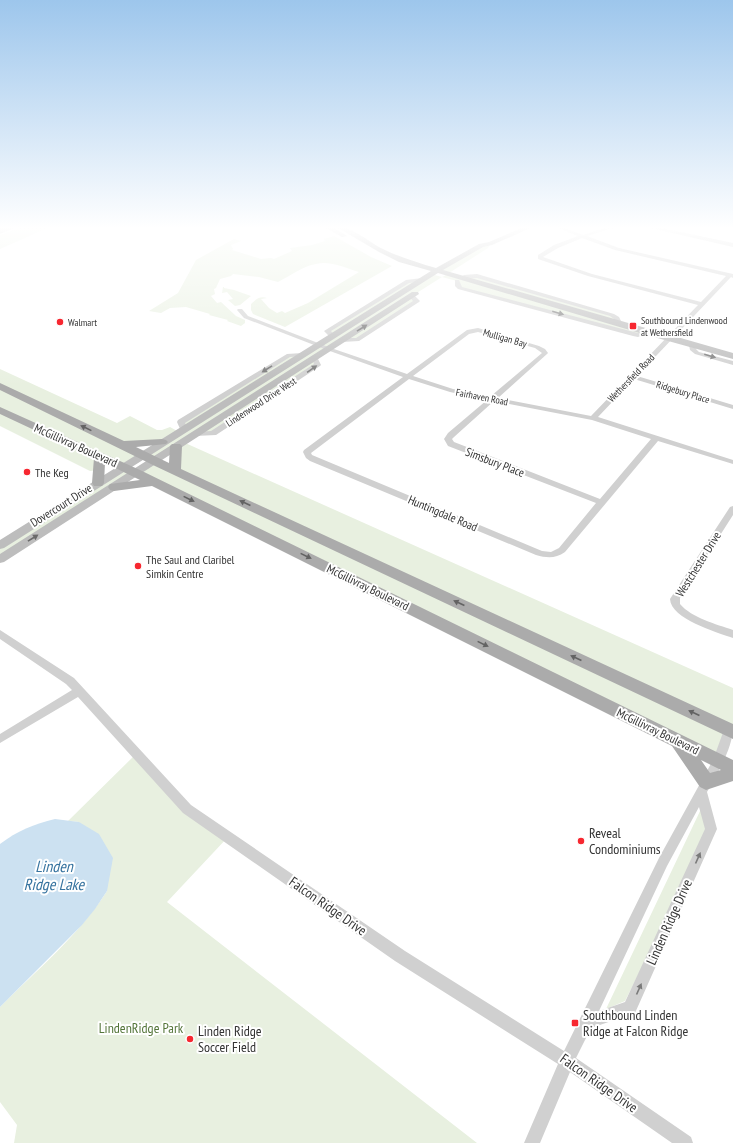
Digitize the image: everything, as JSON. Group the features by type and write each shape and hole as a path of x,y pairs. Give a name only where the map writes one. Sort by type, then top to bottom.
{"main road":[{"name":"McGillivray Boulevard","path":"0,386 154,461 731,731"},
{"name":"McGillivray Boulevard","path":"0,410 124,467 726,764"},
{"path":"122,445 162,442"},
{"path":"175,470 176,446"},
{"path":"98,483 100,456"},
{"path":"114,487 154,482"},
{"path":"678,740 703,787 733,774"}],"street":[{"name":"Lindenwood Drive West","path":"124,467 424,279"},
{"name":"Lindenwood Drive West","path":"136,473 412,296 433,279"},
{"path":"460,279 458,286 460,288 544,309 633,334 638,335 646,332"},
{"path":"461,279 733,356"},
{"path":"489,279 612,315 617,318 620,325"},
{"path":"606,279 702,304"},
{"name":"Wethersfield Road","path":"593,418 727,279"},
{"name":"Fairhaven Road","path":"240,310 246,317 318,345 452,391 593,418 733,462"},
{"name":"Mulligan Bay","path":"407,376 472,330 485,332 543,350 545,353 543,356 493,399"},
{"path":"692,345 693,350 697,353 733,363"},
{"name":"Huntingdale Road","path":"407,376 311,448 307,452 309,456 539,553 548,555 556,554 562,550 657,437"},
{"name":"Ridgebury Place","path":"632,376 733,407"},
{"name":"Simsbury Place","path":"493,399 451,435 448,440 451,444 601,502"},
{"name":"Dovercourt Drive","path":"0,545 124,467"},
{"name":"Dovercourt Drive","path":"0,559 136,473"},
{"name":"Westchester Drive","path":"733,509 675,598 676,604 688,615 733,634"},
{"name":"Falcon Ridge Drive","path":"0,634 70,681 187,809 400,956 567,1061 684,1143"},
{"path":"0,739 80,691"},
{"path":"532,1143 567,1061 663,862 703,787 726,764 731,731"},
{"name":"Linden Ridge Drive","path":"586,1022 630,1008 711,829 703,787"}],"green space":[{"path":"185,279 220,279 214,289 215,294 211,296 217,303 221,302 236,316 245,320 245,323 241,326 227,321 228,320 186,307 170,308 161,313 149,311 178,293"},
{"path":"268,279 283,279 278,282"},
{"path":"347,279 369,279 285,327 253,314 251,310 251,304 258,298 262,297 267,298 261,299 269,308 277,313 282,311 285,313 308,303"},
{"path":"438,279 412,296 417,301 357,340 342,340 315,357 318,365 213,433 195,434 183,442 733,688 733,732 718,761 136,473 154,461 142,455 124,467 100,456 100,470 90,471 0,426 0,369 117,423 130,416 157,430 170,427 179,432 181,425 289,355 302,355 331,336 327,331 408,281","holes":["161,443 143,455 123,445","176,447 175,470 155,461"]},
{"path":"451,279 484,279 612,315 620,325 646,332 638,335 460,288 457,281"},
{"path":"223,287 251,296 240,305 235,306 228,300 233,299 227,292 222,293"},
{"path":"124,467 136,473 0,559 0,545"},
{"name":"LindenRidge Park","path":"136,754 176,798 228,837 167,902 477,1143 14,1143 17,1125 0,1102 0,1007 71,937 107,891 79,822 68,821"},
{"path":"701,809 711,829 625,1001 606,1009"}],"water":[{"name":"Linden Ridge Lake","path":"55,819 79,822 99,834 113,858 107,891 82,925 0,1007 0,844 26,828"}],"place":[{"name":"Walmart","path":"60,322"},
{"name":"Southbound Lindenwood at Wethersfield","path":"633,326"},
{"name":"The Keg","path":"27,472"},
{"name":"The Saul and Claribel Simkin Centre","path":"138,566"},
{"name":"Reveal Condominiums","path":"581,841"},
{"name":"Southbound Linden Ridge at Falcon Ridge","path":"575,1023"},
{"name":"Linden Ridge Soccer Field","path":"190,1039"}]}
